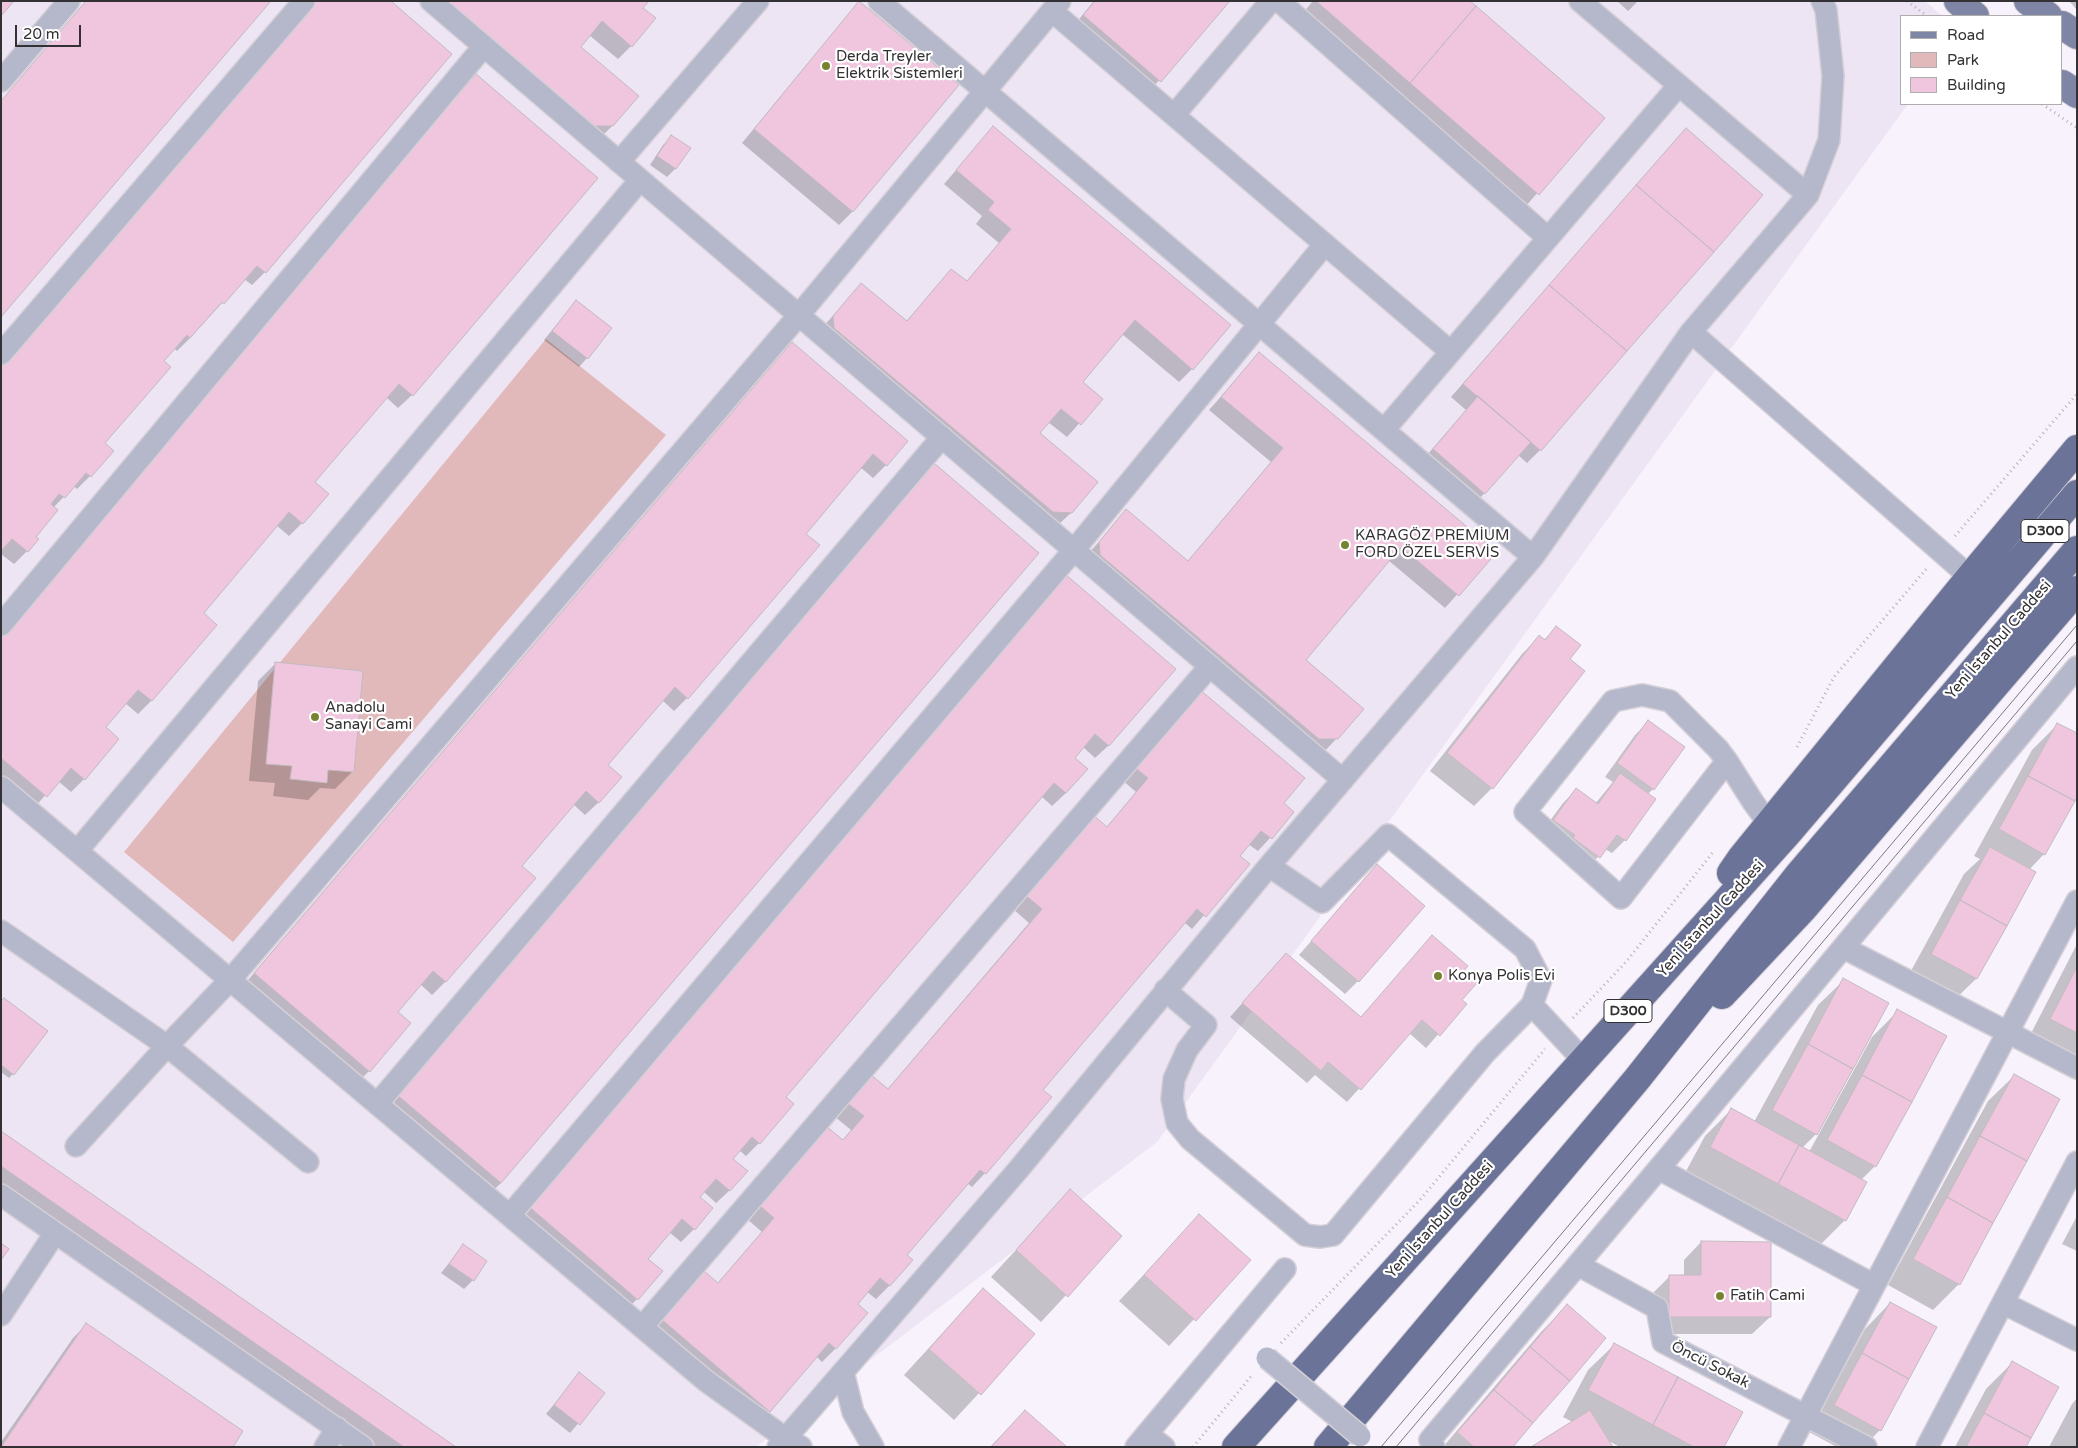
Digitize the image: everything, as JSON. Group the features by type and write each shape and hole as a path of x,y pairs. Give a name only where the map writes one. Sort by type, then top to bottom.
{"highway":[{"path":"1695,938 1718,893 1742,857 2077,449"},
{"name":"Yeni İstanbul Caddesi","path":"1236,1447 1825,791 2077,494"},
{"name":"Yeni İstanbul Caddesi","path":"1328,1447 1637,1079 1800,873 2077,550"},
{"path":"1637,1079 1736,981 1804,909 2077,590"}],"main road":[{"path":"1958,1 1975,15"},
{"path":"2028,1 2047,15"},
{"path":"2063,27 2077,35"},
{"path":"2063,85 2077,94"}],"street":[{"path":"1,81 69,1"},
{"path":"1,354 304,1"},
{"path":"431,1 1343,780"},
{"path":"619,162 758,1"},
{"path":"878,1 1533,557"},
{"path":"1174,115 1271,1"},
{"path":"1279,1 1548,238"},
{"path":"1580,1 1808,194"},
{"path":"1,786 706,1381 788,1444 843,1372 1018,1170 1269,866 1533,557 1691,332 1808,194 1829,140 1833,76 1826,10 1822,1"},
{"path":"76,1146 231,979 799,315 1056,6 1174,115 1451,352"},
{"path":"1,625 484,46"},
{"path":"1384,430 1679,85"},
{"path":"78,850 640,180"},
{"path":"510,1215 1074,550 1325,244"},
{"path":"1691,332 1970,577"},
{"path":"378,1103 942,437"},
{"path":"642,1327 1210,666"},
{"path":"1434,1447 1430,1440 1844,948 2077,667"},
{"path":"1727,761 1621,898 1524,812 1613,701 1642,695 1670,701 1718,749 1727,761 1769,824"},
{"path":"1165,990 1206,1025 1187,1050 1174,1079 1172,1099 1177,1123 1190,1139 1305,1235 1320,1237 1333,1235 1485,1053 1532,1005 1541,980 1525,949 1388,835 1322,902 1269,866"},
{"path":"1789,1447 2077,902"},
{"path":"1,931 167,1046 308,1162"},
{"path":"1844,948 2077,1068"},
{"path":"1532,1005 1584,1061"},
{"path":"1927,1447 2077,1162"},
{"path":"1659,1169 1874,1285"},
{"path":"1,1195 363,1447"},
{"path":"1,1315 55,1233"},
{"name":"Öncü Sokak","path":"1578,1265 1657,1308 1663,1342 1806,1414 1866,1447"},
{"path":"1164,1447 1142,1440 1285,1269"},
{"path":"2003,1302 2077,1340"},
{"path":"1266,1358 1360,1436"},
{"path":"843,1372 853,1412 873,1447"},
{"path":"325,1447 337,1428"}],"path":[{"path":"1907,1 1926,15"},
{"path":"2043,105 2077,128"},
{"path":"1794,752 1834,677 2077,394"},
{"path":"1193,1447 1266,1358 1420,1200 1558,1033 1626,962 1717,847"}],"shaded area":[{"path":"1,1 1925,1 1941,15 1900,15 1900,105 1907,105 1157,1142 756,1447 1,1447"}],"green space":[{"path":"546,339 666,435 233,942 124,852"}],"building":[{"path":"1,1 14,1 1,16"},
{"path":"86,1 271,1 1,317 1,101"},
{"path":"307,1 391,1 452,54 266,273 257,266 224,304 222,302 190,338 187,335 164,361 171,367 105,443 114,451 91,477 86,473 65,498 59,494 51,504 58,510 36,537 39,539 28,552 12,539 1,551 1,360"},
{"path":"445,1 649,1 643,8 656,18 632,47 602,21 581,47 639,96 613,126 594,126"},
{"path":"859,1 959,85 853,212 754,129"},
{"path":"1095,1 1230,1 1161,82 1083,15"},
{"path":"1316,1 1470,1 1476,6 1410,83"},
{"path":"1476,6 1605,118 1539,195 1410,83"},
{"path":"476,74 598,178 413,396 399,384 315,482 329,494 303,524 289,512 204,613 217,625 152,701 138,690 106,727 119,739 85,780 71,768 47,797 1,758 1,631"},
{"path":"993,126 1231,325 1193,370 1135,320 1083,382 1103,399 1081,425 1061,409 1040,433 1098,482 1072,513 1053,512 834,328 833,316 861,283 907,321 951,269 967,281 1011,229 988,210 994,202 956,170"},
{"path":"1686,128 1763,195 1714,252 1636,185"},
{"path":"671,135 691,148 676,169 657,156"},
{"path":"1636,185 1714,252 1627,351 1549,285"},
{"path":"1549,285 1627,351 1541,451 1463,384"},
{"path":"576,300 612,328 588,359 552,331"},
{"path":"792,342 908,441 887,466 873,454 806,534 820,545 688,699 675,687 608,765 622,777 599,803 586,791 522,866 536,878 446,982 433,971 398,1012 411,1023 370,1072 254,973"},
{"name":"KARAGÖZ PREMİUM FORD ÖZEL SERVİS","path":"1259,352 1497,552 1459,596 1401,547 1306,660 1364,709 1338,739 1319,739 1100,555 1099,542 1126,509 1188,561 1283,448 1221,397"},
{"path":"1478,396 1531,442 1485,494 1433,449"},
{"path":"934,463 1039,553 501,1183 396,1094"},
{"path":"1065,574 1176,669 1109,746 1095,734 1075,758 1088,769 1066,793 1054,783 786,1097 794,1104 760,1144 752,1137 733,1159 748,1171 730,1191 716,1179 700,1197 713,1208 695,1230 682,1219 648,1259 663,1271 638,1300 527,1205"},
{"path":"1556,626 1581,645 1570,659 1585,671 1493,789 1447,753 1539,635 1545,640"},
{"name":"Anadolu Sanayi Cami","path":"275,662 363,671 354,772 328,770 327,783 290,779 292,766 266,764"},
{"path":"1199,689 1305,778 1284,803 1294,812 1272,839 1261,831 1240,856 1250,864 1206,917 1197,909 1043,1090 1052,1097 986,1174 980,1170 907,1255 913,1260 890,1286 880,1278 858,1304 868,1313 836,1349 829,1343 770,1412 661,1319 703,1270 718,1283 774,1218 759,1205 826,1126 843,1140 864,1116 846,1102 870,1074 888,1089 1042,909 1024,894 1092,814 1107,827 1148,778 1133,766"},
{"path":"1648,720 1685,747 1654,790 1617,763"},
{"path":"2057,723 2077,733 2077,797 2075,801 2028,776"},
{"path":"1620,773 1656,799 1626,841 1617,835 1600,858 1573,838 1575,835 1553,820 1576,788 1598,804"},
{"path":"2028,776 2075,801 2045,855 1999,829"},
{"path":"1990,847 2036,872 2007,926 1960,900"},
{"path":"1377,864 1425,906 1359,982 1311,941"},
{"path":"1960,900 2007,926 1977,979 1931,954"},
{"path":"1432,935 1468,966 1463,972 1477,983 1462,1000 1467,1004 1440,1036 1422,1020 1361,1090 1328,1062 1321,1071 1242,1003 1286,953 1361,1017"},
{"path":"2077,967 2077,1033 2050,1019"},
{"path":"1843,978 1889,1003 1853,1069 1808,1044"},
{"path":"4,998 48,1031 14,1075 1,1065 1,1001"},
{"path":"1897,1009 1947,1036 1912,1102 1862,1075"},
{"path":"1808,1044 1853,1069 1817,1135 1772,1110"},
{"path":"2014,1074 2060,1099 2027,1161 1980,1136"},
{"path":"1862,1075 1912,1102 1876,1167 1827,1140"},
{"path":"1731,1108 1799,1145 1778,1184 1710,1147"},
{"path":"1,1131 456,1447 404,1447 1,1166"},
{"path":"1980,1136 2027,1161 1993,1223 1947,1197"},
{"path":"1799,1145 1867,1182 1846,1221 1778,1184"},
{"path":"1070,1189 1122,1236 1068,1297 1016,1250"},
{"path":"1947,1197 1993,1223 1960,1285 1913,1259"},
{"path":"1199,1214 1251,1260 1196,1321 1144,1275"},
{"name":"Fatih Cami","path":"1701,1241 1771,1242 1771,1317 1669,1317 1669,1275 1701,1275"},
{"path":"1,1243 9,1249 1,1260"},
{"path":"463,1244 487,1261 474,1281 449,1264"},
{"path":"983,1288 1035,1334 981,1395 929,1349"},
{"path":"1890,1302 1937,1327 1909,1379 1862,1353"},
{"path":"1567,1304 1606,1338 1570,1381 1530,1347"},
{"path":"86,1323 243,1431 233,1447 1,1447"},
{"path":"1614,1343 1678,1377 1653,1425 1588,1390"},
{"path":"1530,1347 1570,1381 1533,1423 1494,1390"},
{"path":"1862,1353 1909,1379 1881,1431 1834,1405"},
{"path":"2012,1361 2059,1387 2031,1438 1984,1413"},
{"path":"579,1372 605,1393 580,1425 554,1405"},
{"path":"1678,1377 1743,1412 1724,1447 1694,1447 1653,1425"},
{"path":"1494,1390 1533,1423 1513,1447 1474,1447 1457,1432"},
{"path":"1025,1410 1067,1447 991,1447"},
{"path":"1590,1410 1613,1447 1531,1447"},
{"path":"1984,1413 2031,1438 2026,1447 1966,1447"}],"tram line":[{"path":"1381,1447 2077,625"},
{"path":"1396,1447 2077,641"}],"place":[{"name":"Derda Treyler Elektrik Sistemleri","path":"826,66"},
{"name":"KARAGÖZ PREMİUM FORD ÖZEL SERVİS","path":"1345,545"},
{"name":"Anadolu Sanayi Cami","path":"315,717"},
{"name":"Konya Polis Evi","path":"1438,976"},
{"name":"Fatih Cami","path":"1720,1296"}]}
